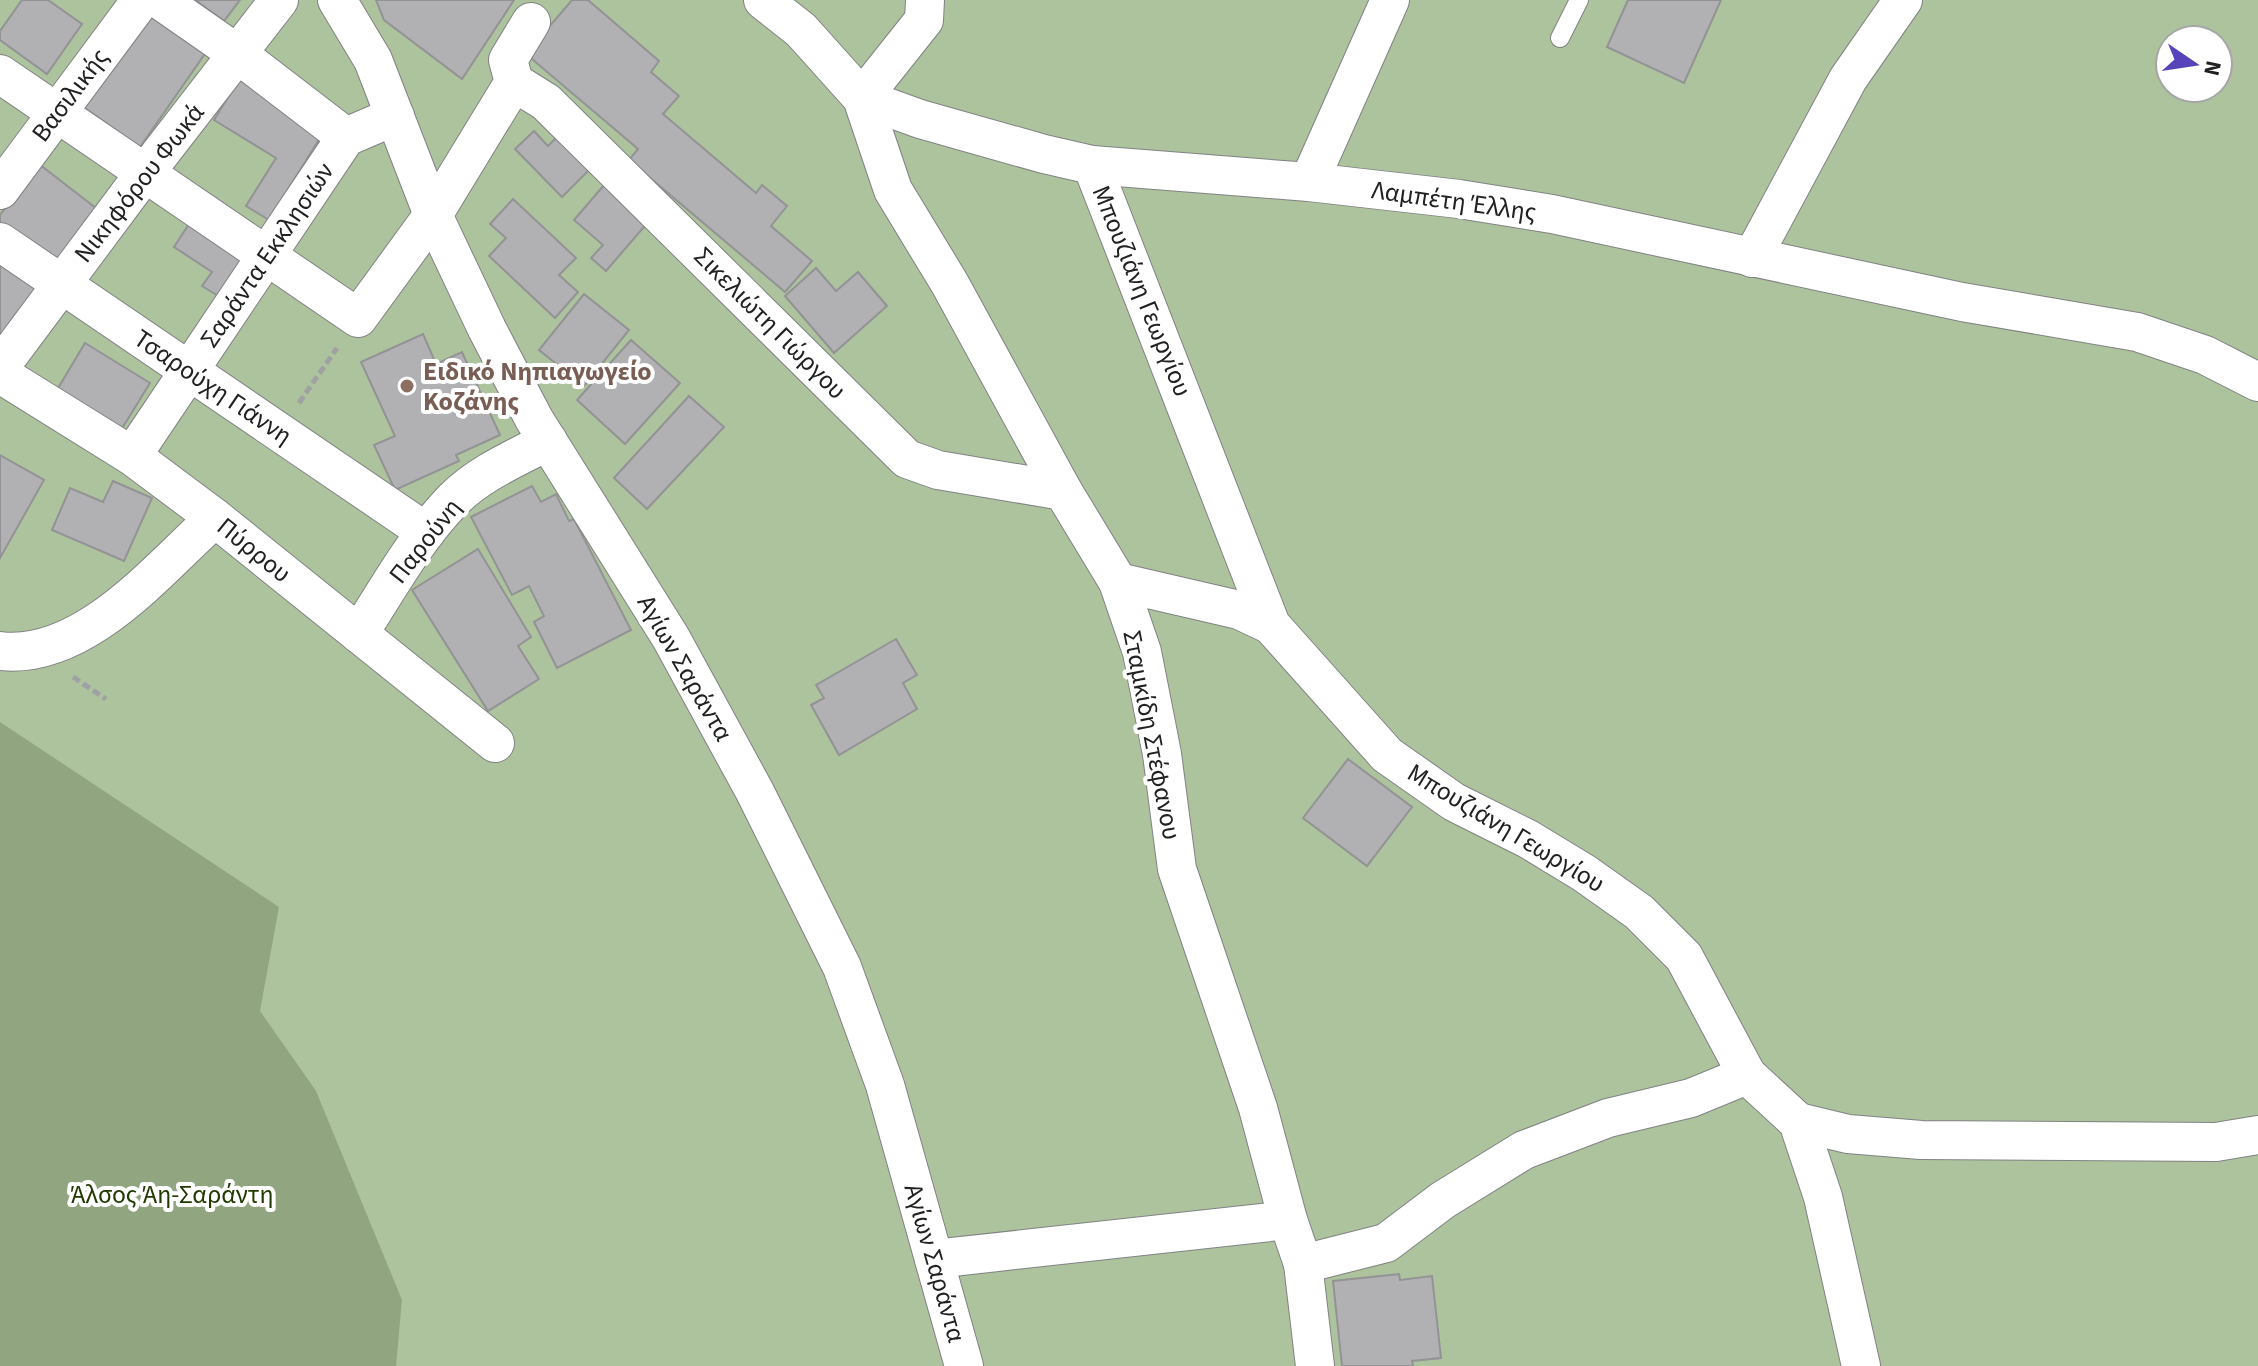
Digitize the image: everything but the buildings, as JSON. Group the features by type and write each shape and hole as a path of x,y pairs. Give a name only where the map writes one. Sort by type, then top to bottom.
{"street":[{"name":"Βασιλικής","path":"0,190 141,0"},
{"path":"160,0 239,55 346,137"},
{"name":"Νικηφόρου Φωκά","path":"0,367 279,0"},
{"name":"Αγίων Σαράντα","path":"337,0 373,60 433,215 487,329 548,441 671,638 755,792 842,967 885,1085 964,1366"},
{"name":"Σταμκίδη Στέφανου","path":"763,0 801,30 862,98 893,190 950,284 1063,491 1118,582 1142,652 1162,754 1177,869 1258,1108 1303,1264 1315,1366"},
{"path":"862,98 924,20 925,0"},
{"path":"1309,182 1390,0"},
{"path":"1752,258 1848,79 1903,0"},
{"path":"0,74 358,318 433,215 514,82 508,60 531,22"},
{"name":"Σικελιώτη Γιώργου","path":"514,82 546,102 907,459 938,470 1063,491"},
{"name":"Λαμπέτη Έλλης","path":"862,98 920,119 1092,165 1309,182 1459,199 1552,214 1962,302 2137,332 2205,355 2258,382"},
{"name":"Σαράντα Εκκλησιών","path":"132,456 346,137 395,116"},
{"name":"Μπουζιάνη Γεωργίου","path":"1092,165 1271,625 1387,755 1454,802 1528,839 1639,912 1684,957 1747,1075 1798,1122"},
{"name":"Τσαρούχη Γιάννη","path":"0,242 426,532"},
{"name":"Πύρρου","path":"0,374 132,456 215,518 495,743"},
{"name":"Παρούνη","path":"359,634 426,532 456,497 480,479 548,441"},
{"path":"17,650 53,646 74,637 112,612 215,518"},
{"path":"1118,582 1239,610 1271,625"},
{"path":"1303,1264 1386,1243 1443,1200 1524,1150 1608,1118 1691,1098 1747,1075"},
{"path":"1798,1122 1848,1134 1953,1141 2216,1142 2258,1135"},
{"path":"1798,1122 1823,1197 1861,1366"},
{"path":"934,1259 1288,1220"}],"lane":[{"path":"1560,38 1579,0"}],"path":[{"path":"278,432 358,318"}],"green space":[{"path":"0,0 2258,0 2258,1366 0,1366"},
{"name":"Άλσος Άη-Σαράντη","path":"0,722 279,907 260,1011 316,1091 402,1300 396,1366 0,1366"}],"place":[{"name":"Ειδικό Νηπιαγωγείο Κοζάνης","path":"407,386"}]}
